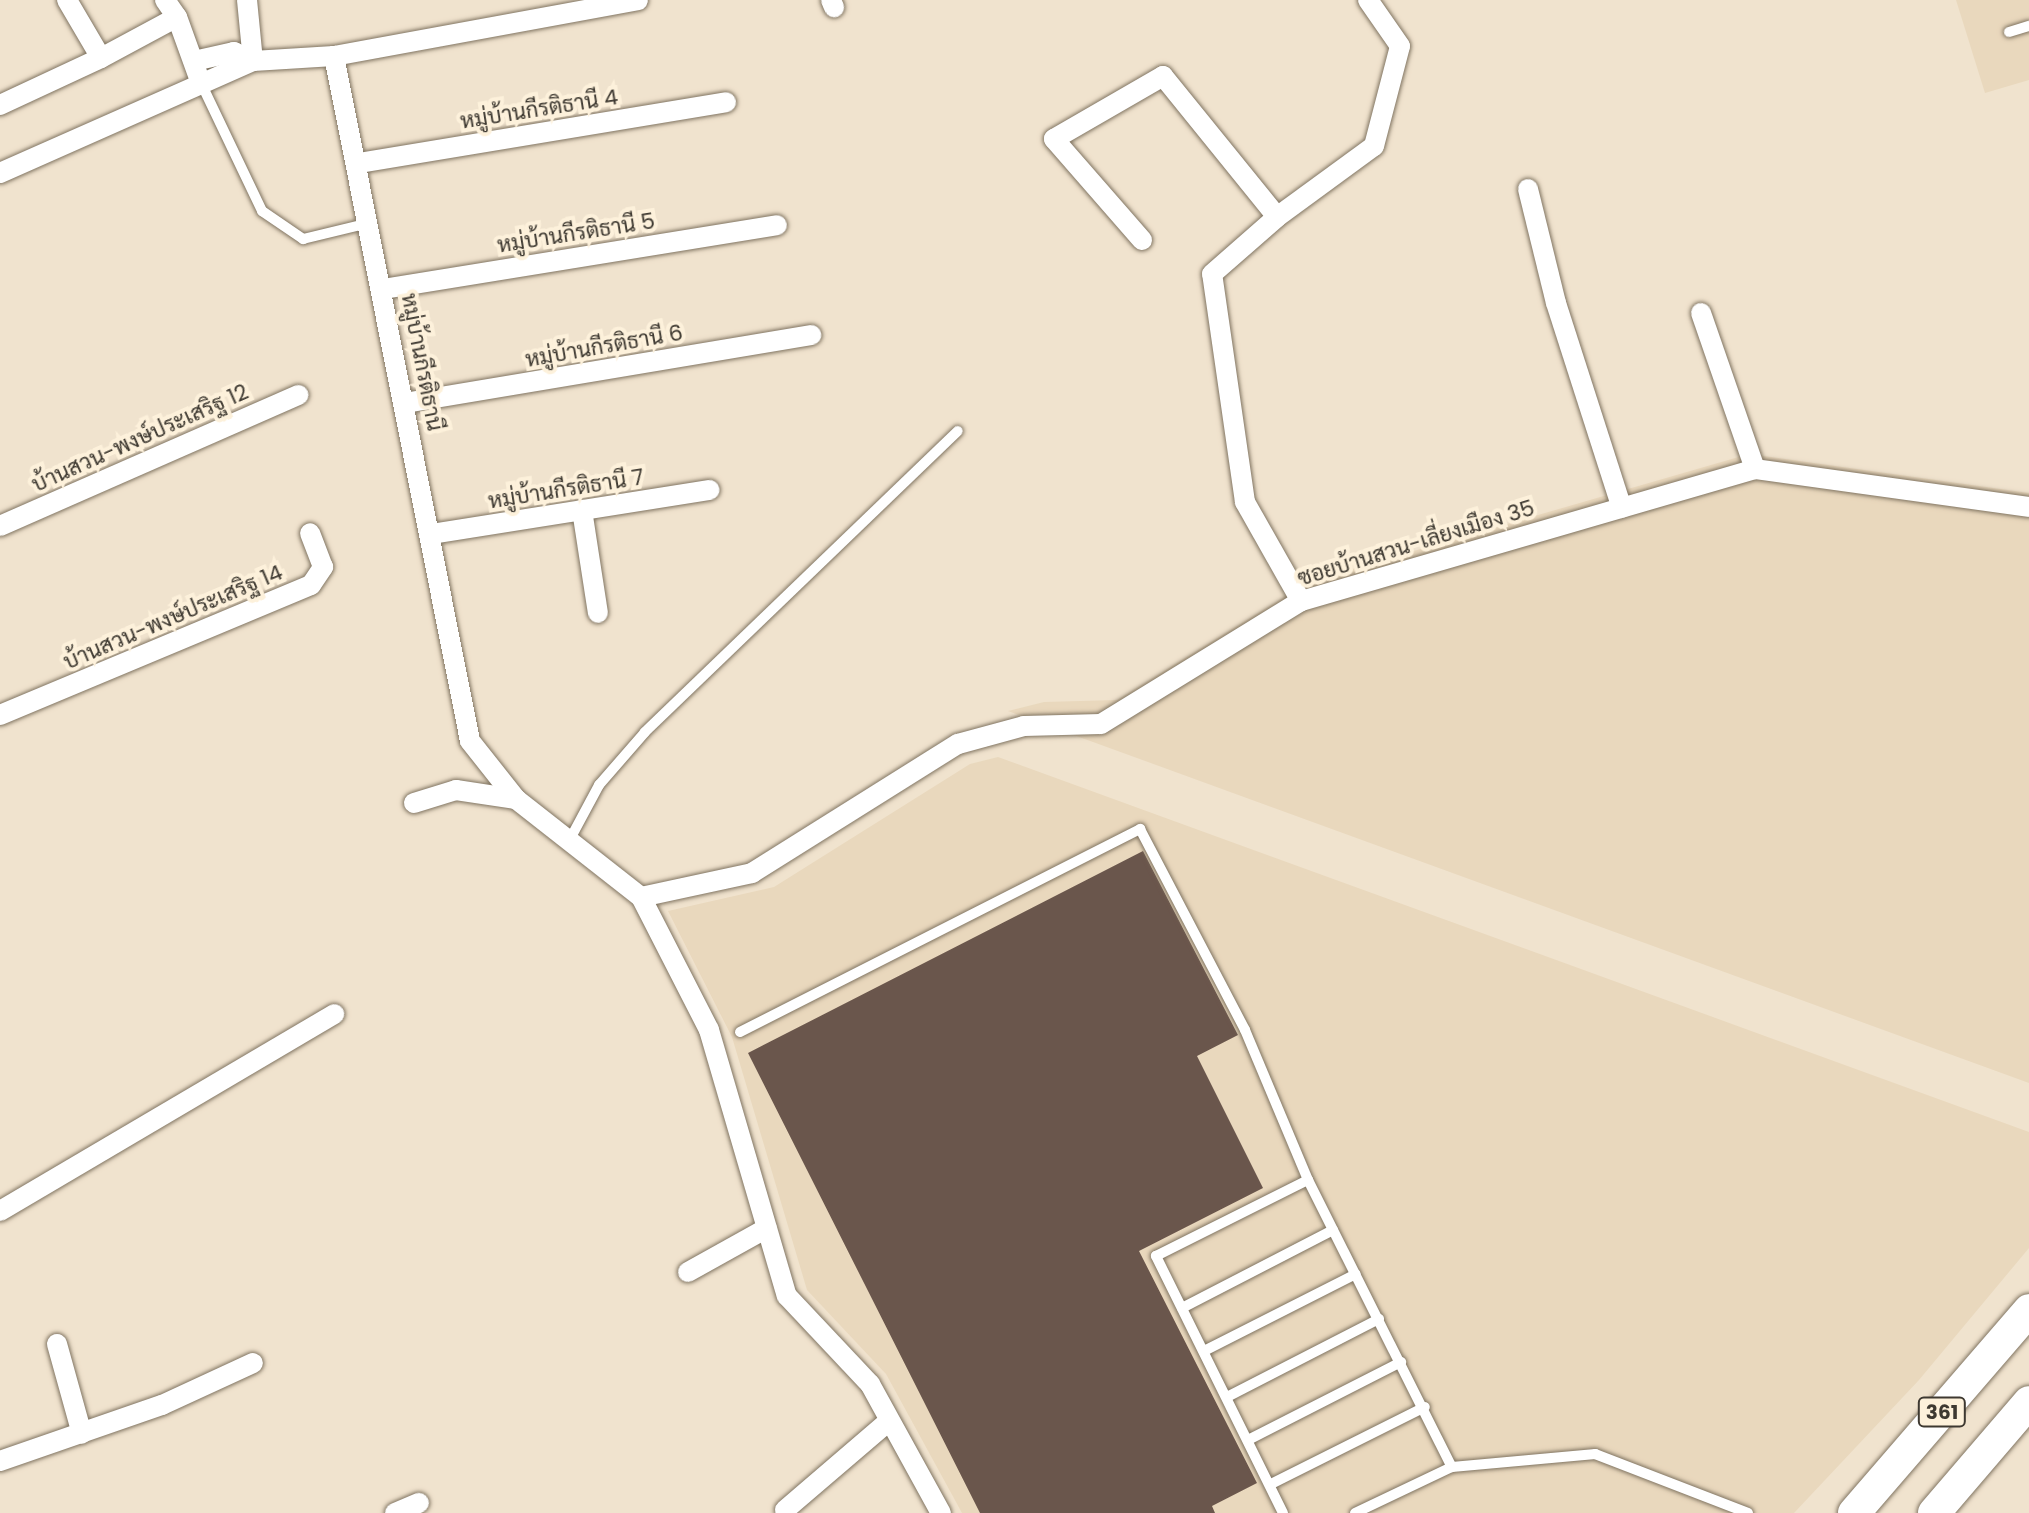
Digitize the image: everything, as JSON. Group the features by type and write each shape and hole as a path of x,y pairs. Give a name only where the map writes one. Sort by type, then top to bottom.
{"highway":[{"name":"361","path":"1854,1513 2029,1310"},
{"name":"361","path":"1934,1513 2029,1402"}],"street":[{"path":"67,0 101,58"},
{"path":"165,0 177,17 197,71"},
{"path":"247,0 253,61"},
{"path":"0,173 197,71 237,72 253,61 334,56 638,0"},
{"path":"1301,601 1245,502 1212,274 1277,217 1374,146 1400,46 1368,0"},
{"path":"0,105 101,58 177,17"},
{"name":"หมู่บ้านกีรติธานี","path":"334,56 371,223 470,741 516,799 641,897"},
{"path":"1142,240 1054,139 1163,76 1277,217"},
{"name":"หมู่บ้านกีรติธานี 4","path":"359,163 726,102"},
{"path":"1528,189 1556,303 1622,508"},
{"name":"หมู่บ้านกีรติธานี 5","path":"383,289 777,225"},
{"path":"1701,313 1755,469"},
{"name":"หมู่บ้านกีรติธานี 6","path":"405,403 811,335"},
{"name":"บ้านสวน-พงษ์ประเสริฐ 12","path":"0,526 299,395"},
{"name":"ซอยบ้านสวน-เลี่ยงเมือง 35","path":"641,897 752,873 958,744 1024,726 1101,724 1301,601 1755,469 2029,507"},
{"name":"หมู่บ้านกีรติธานี 7","path":"431,534 710,490"},
{"path":"582,510 598,613"},
{"name":"บ้านสวน-พงษ์ประเสริฐ 14","path":"0,715 311,585 323,567 310,533"},
{"path":"414,803 456,790 516,799"},
{"path":"641,897 709,1030 787,1296 870,1384 941,1513"},
{"path":"0,1211 334,1014"},
{"path":"688,1272 767,1228"},
{"path":"57,1344 82,1434"},
{"path":"0,1461 82,1434 253,1363"},
{"path":"785,1510 889,1421"},
{"path":"395,1513 419,1503"}],"lane":[{"path":"2009,32 2029,26"},
{"path":"197,71 262,211 303,239 371,223"},
{"path":"569,841 599,785 645,732 958,431"},
{"path":"740,1032 1140,829 1245,1030 1308,1180 1425,1407 1452,1467"},
{"path":"1283,1513 1156,1256 1308,1180"},
{"path":"1182,1308 1333,1230"},
{"path":"1204,1351 1356,1274"},
{"path":"1227,1397 1379,1319"},
{"path":"1248,1440 1401,1362"},
{"path":"1271,1484 1425,1407"},
{"path":"1355,1513 1452,1467 1595,1454 1748,1513"}],"shaded area":[{"path":"1956,0 2029,0 2029,80 1985,93"},
{"path":"1749,454 2029,493 2029,1083 1008,711 1044,702 1117,700 1310,581"},
{"path":"998,757 2029,1132 2029,1248 1919,1380 1794,1513 962,1513 886,1374 807,1290 732,1037 668,911 774,887 970,764"}],"building":[{"path":"1143,851 1238,1035 1197,1056 1263,1188 1139,1251 1257,1483 1212,1506 1215,1513 980,1513 748,1053"}]}
